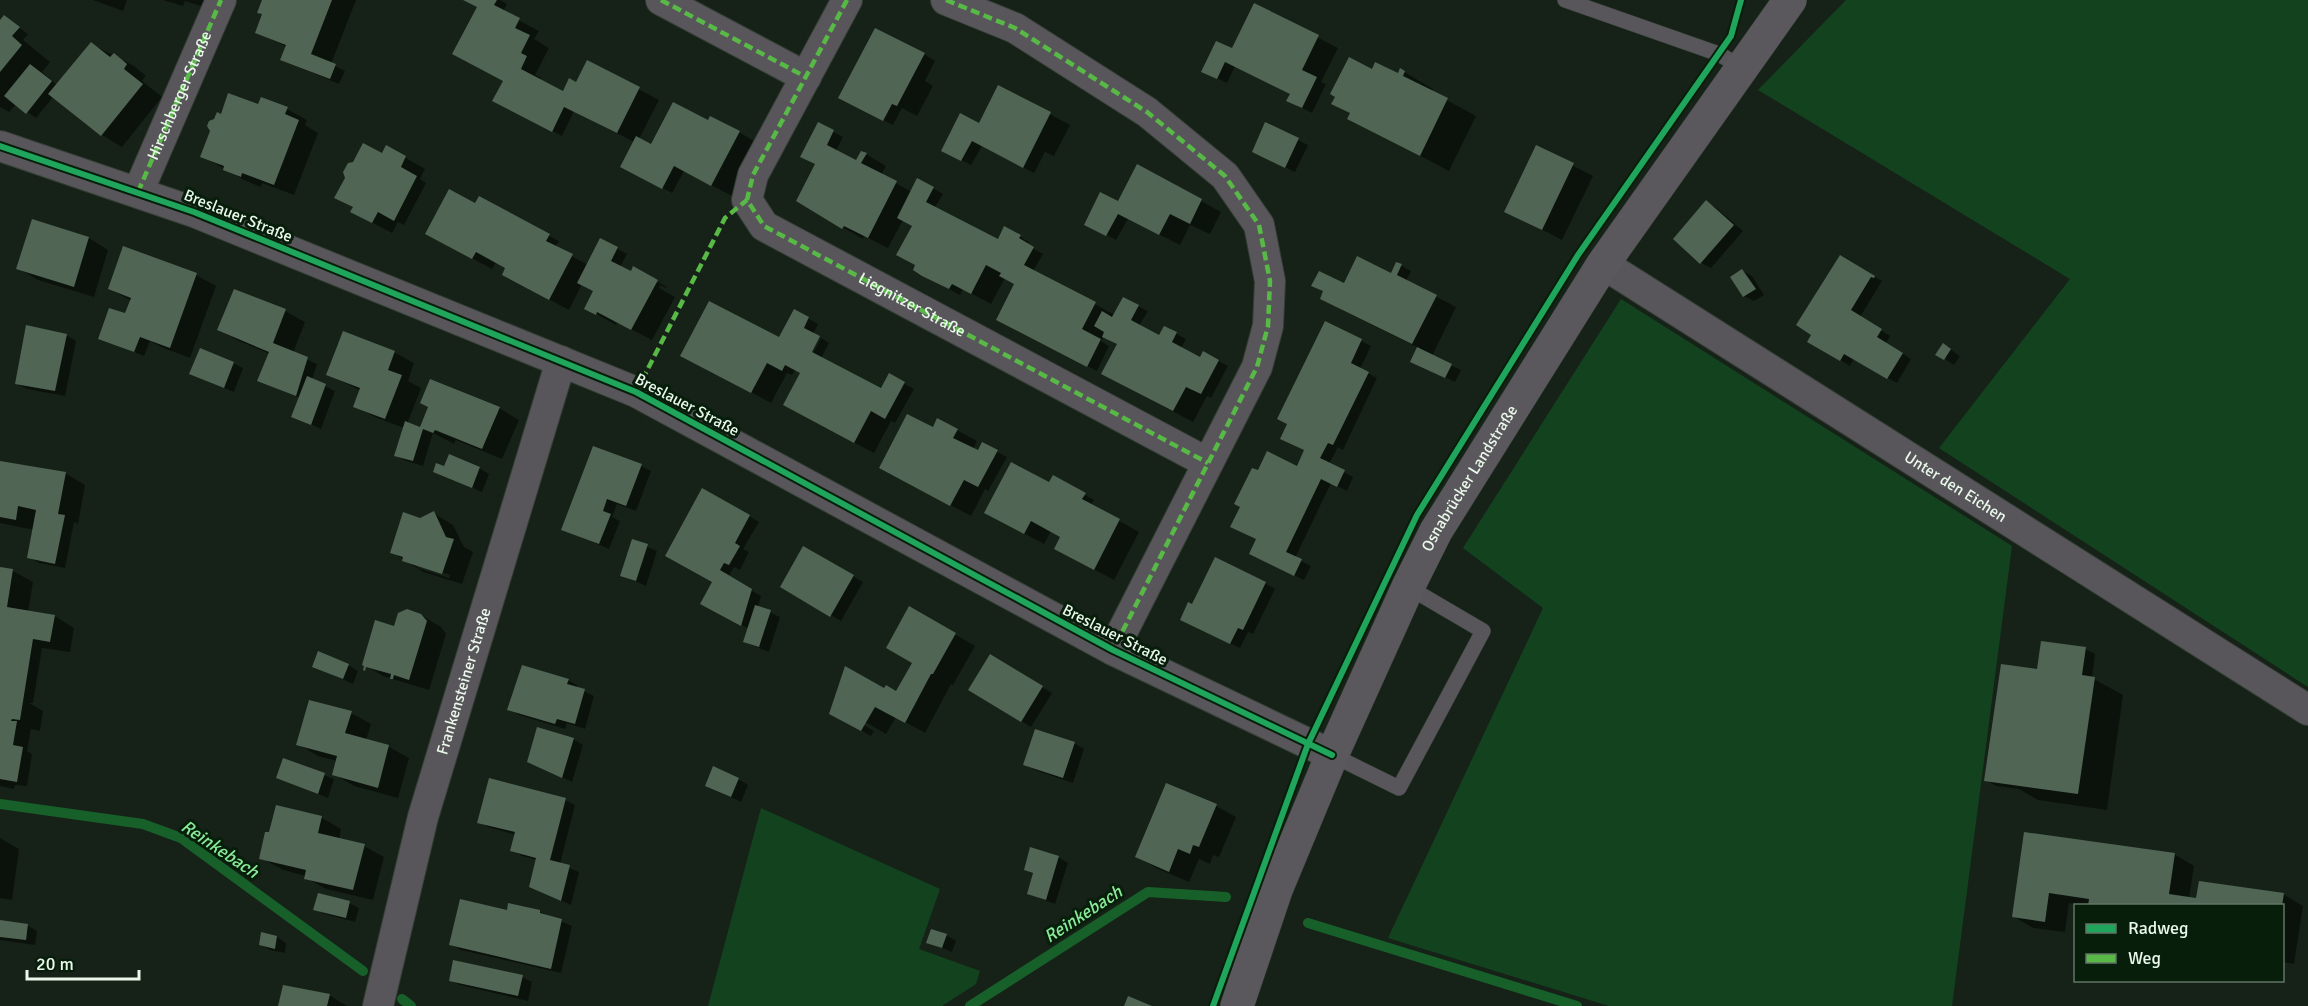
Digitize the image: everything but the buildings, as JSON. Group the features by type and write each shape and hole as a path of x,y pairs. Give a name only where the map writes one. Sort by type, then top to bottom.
{"street":[{"name":"Hirschberger Straße","path":"138,192 221,0"},
{"path":"661,0 806,77"},
{"name":"Liegnitzer Straße","path":"847,0 753,175 747,200 764,226 1208,462"},
{"path":"946,0 1015,28 1147,112 1225,176 1259,225 1270,281 1268,326 1257,367 1113,650"},
{"name":"Osnabrücker Landstraße","path":"1237,1006 1276,890 1332,755 1408,586 1436,531 1603,264 1790,0"},
{"name":"Breslauer Straße","path":"0,146 194,212 636,392 1113,650 1332,755"},
{"name":"Unter den Eichen","path":"1603,264 2308,710"},
{"name":"Frankensteiner Straße","path":"378,1006 423,817 561,361"}],"lane":[{"path":"1565,0 1719,54 1741,67"},
{"path":"1332,755 1399,788 1483,631 1408,586"}],"green space":[{"path":"1846,0 2308,0 2308,687 1939,448 2070,279 1758,90"},
{"path":"1621,299 2012,546 1952,1006 1609,1006 1388,938 1543,608 1463,548"},
{"path":"761,808 940,889 919,949 980,971 976,984 942,1006 708,1006"}],"waterway":[{"name":"Reinkebach","path":"0,804 143,824 181,838 363,971"},
{"name":"Reinkebach","path":"970,1006 1148,892 1226,897"},
{"name":"Reinkebach","path":"1308,923 1577,1006"},
{"name":"Reinkebach","path":"402,999 411,1006"}],"marked path":[{"path":"138,192 221,0"},
{"path":"661,0 806,77"},
{"path":"847,0 753,175 747,200 764,226 1208,463"},
{"path":"946,0 1015,28 1147,112 1225,176 1259,225 1270,281 1268,326 1257,367 1113,650"},
{"path":"636,392 725,218 747,200"}],"cycle path":[{"path":"1213,1006 1308,744 1417,515 1578,255 1731,36 1741,0"},
{"path":"0,146 194,212 636,392 1113,650 1332,755"}]}
